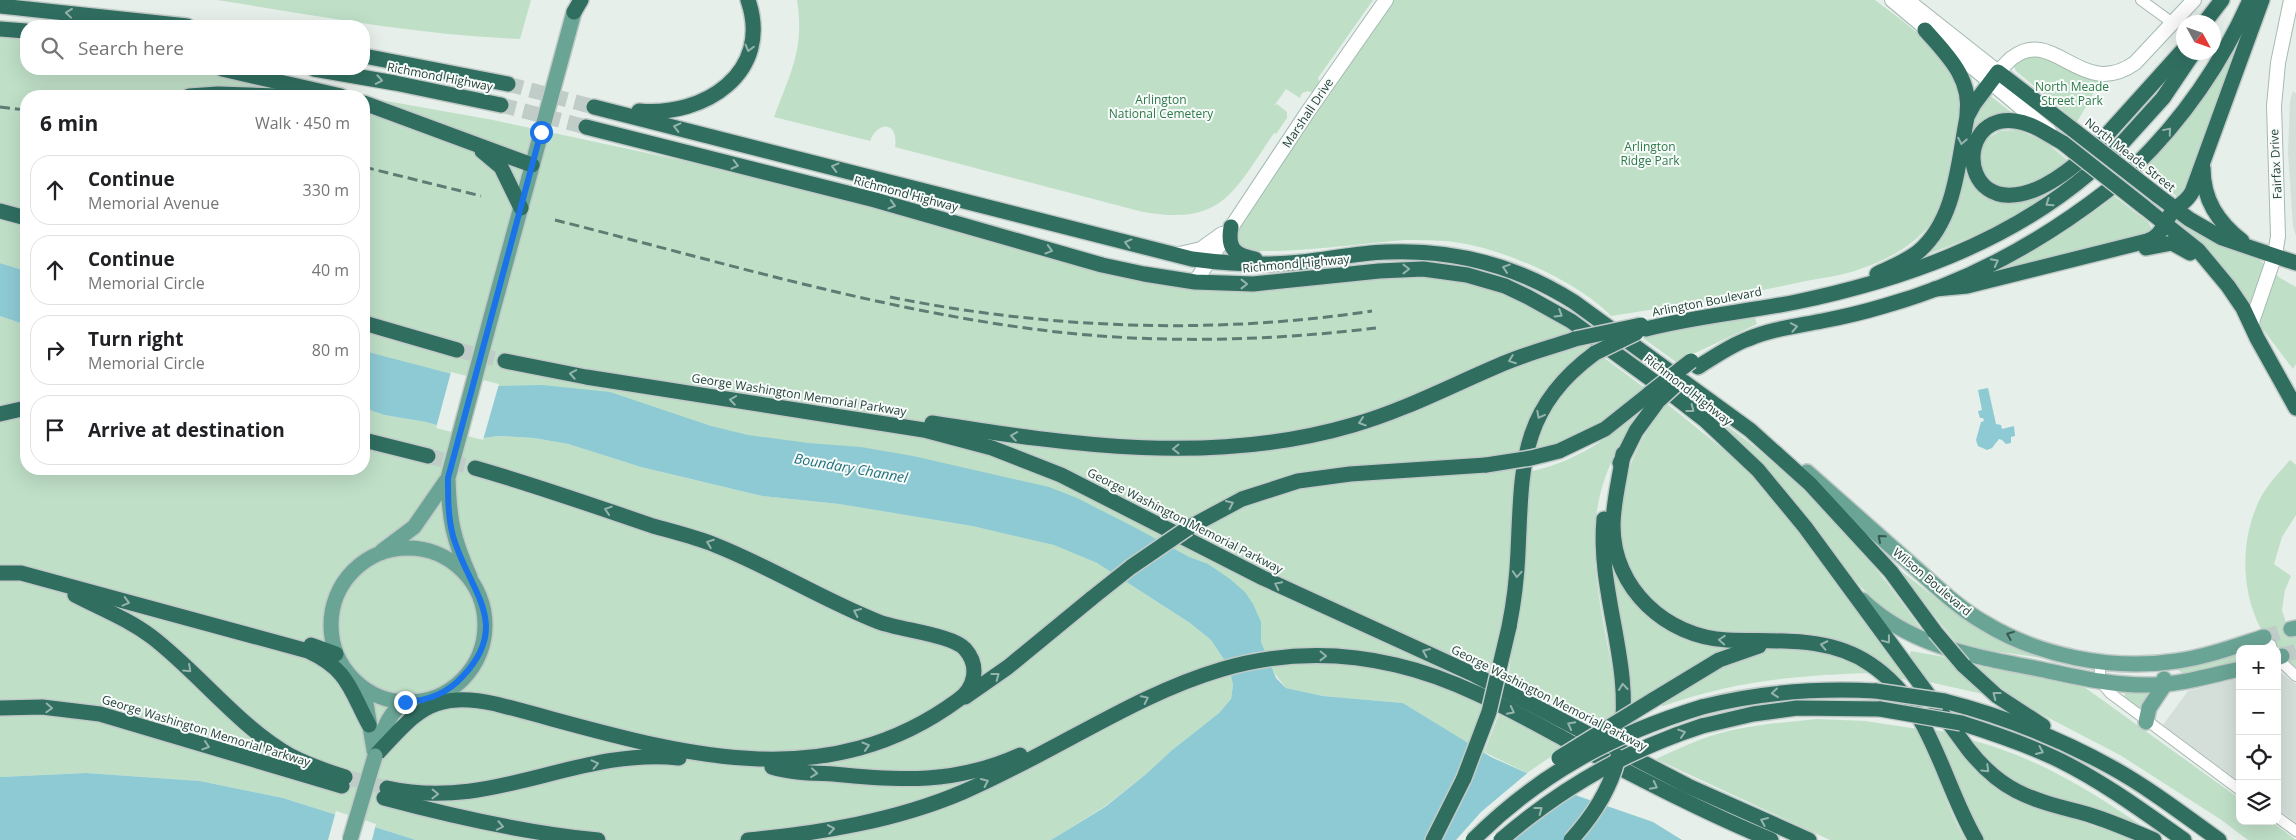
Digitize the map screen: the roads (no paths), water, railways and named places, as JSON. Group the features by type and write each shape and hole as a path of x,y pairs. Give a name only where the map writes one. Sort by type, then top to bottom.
{"highway":[{"name":"Richmond Highway","path":"748,0 753,34 749,52 739,72 718,94 683,109 664,111 594,106 1175,255 1235,264 1279,264 1383,252 1424,252 1461,256 1518,272 1549,286 1574,302 1750,430 1810,484 1859,535 1896,578 1934,632 1963,665 1997,696 2111,767"},
{"path":"2210,15 2222,0"},
{"path":"2214,15 2222,0"},
{"path":"2134,166 2175,122 2202,86 2231,39 2250,0"},
{"path":"1935,289 1967,286 2151,240 2160,234 2164,223 2190,195 2262,0"},
{"path":"0,6 131,20"},
{"path":"0,29 20,31"},
{"path":"1836,293 1901,263 1922,248 1935,233 1948,206 1967,117 1967,95 1960,72 1926,30"},
{"name":"Richmond Highway","path":"370,57 508,84"},
{"path":"2102,140 2176,58"},
{"path":"2115,151 2163,98 2189,60"},
{"path":"249,75 315,90"},
{"name":"Richmond Highway","path":"349,75 501,104"},
{"path":"1967,117 1994,77"},
{"name":"North Meade Street","path":"1994,77 2076,132 2175,209 2222,238 2296,263"},
{"path":"370,105 532,165"},
{"path":"370,112 430,127"},
{"path":"2063,143 2023,123 2009,120 1995,123 1984,131 1976,142 1972,156 1973,168 1980,181 1988,190 2002,196 2012,197 2043,186 2076,164"},
{"name":"Richmond Highway","path":"586,127 875,200 1102,265 1144,274 1195,282 1273,283 1379,271 1423,270 1467,275 1505,286 1528,296 1571,321 1698,415 1733,444 1784,500 1968,749 1996,778 2030,799 2090,815 2154,840"},
{"path":"465,141 490,156 500,167 521,208"},
{"name":"North Meade Street","path":"2063,143 2198,250 2222,278"},
{"path":"2204,159 2205,187 2211,206 2227,229 2248,246"},
{"name":"Arlington Boulevard","path":"1433,840 1464,778 1482,732 1495,691 1510,627 1516,587 1522,472 1529,440 1540,414 1554,392 1572,371 1595,353 1644,327 1836,293 1914,270 1970,247 2033,214 2088,174"},
{"path":"375,756 404,723 433,705 455,700 471,700 496,704 656,744 722,757 786,761 818,757 863,747 905,731 988,682 1139,562 1188,528 1242,498 1298,481 1342,475 1486,465 1531,458 1558,451 1605,428 1654,398 1678,382 1695,364 1747,339 1780,329 1852,315 1935,289 1985,268 2032,243 2063,224 2108,190"},
{"path":"0,211 20,216"},
{"path":"1231,228 1230,243 1239,255 1279,264"},
{"path":"2092,254 2122,253 2172,243 2180,245 2222,278 2240,302 2250,325 2296,408"},
{"path":"370,324 457,350"},
{"path":"866,420 914,420 1040,440 1120,448 1174,449 1246,446 1305,437 1369,420 1509,361 1575,340 1644,327"},
{"name":"George Washington Memorial Parkway","path":"505,361 586,377 866,420 924,430 970,441 1054,472 1111,498 1286,589 1475,675 1688,786 1809,840"},
{"path":"1571,840 1587,821 1608,785 1617,761 1624,709 1623,681 1605,580 1603,548 1607,502 1623,454 1654,398"},
{"path":"0,410 20,408"},
{"path":"0,414 20,409"},
{"path":"370,442 428,456"},
{"path":"1623,454 1614,502 1613,536 1623,572 1632,588 1644,603 1668,623 1696,635 1716,640 1788,641 1821,644 1848,652 1870,664 1897,687 1926,727 1961,813 1976,840"},
{"path":"475,468 700,539 748,559 877,621 902,630 954,641 968,653 974,667 974,674 968,691 955,702"},
{"path":"0,568 280,643 314,654 338,672 355,694 370,725"},
{"path":"0,572 21,573"},
{"name":"George Washington Memorial Parkway","path":"0,708 42,707 100,714 343,781 282,750 245,722 152,637 118,615 45,580"},
{"path":"1465,840 1484,817 1534,774 1653,700 1730,655 1747,649 1788,641"},
{"path":"280,643 304,643 336,654"},
{"path":"748,840 841,827 893,815 942,800 1002,774 1112,715 1173,686 1223,668 1274,658 1314,656 1351,657 1393,664 1443,679 1507,709 1666,792 1771,840"},
{"path":"1473,840 1524,795 1572,762 1633,730 1702,707 1736,699 1788,692 1833,690 1876,691 1944,701 1981,711 2029,728 2111,767 2219,840"},
{"path":"439,695 474,694 496,704"},
{"path":"1501,840 1548,803 1608,766 1654,743 1702,726 1746,716 1797,708 1880,709 1961,723 1998,734 2062,761 2122,797 2184,840"},
{"path":"749,760 779,769 850,776 908,780 940,778 994,766 1060,735 1112,715"},
{"path":"598,840 473,821 386,793 476,792 614,760 648,756 690,759 722,757"}],"main road":[{"path":"352,676 376,694 405,702 424,700 439,695 466,674 479,656 484,645 486,615 482,601 454,537 447,485 577,4"},
{"name":"Wilson Boulevard","path":"1750,430 1795,462 1971,615 1995,629 2055,653 2100,661 2162,662 2236,653"},
{"path":"375,756 365,698 336,654 332,643 330,621 339,591 347,578 358,566 414,527 447,485"},
{"path":"379,553 403,550 431,554 454,566 474,585"},
{"path":"1849,586 1870,608 1895,626 1928,642 1981,658 2127,685 2164,684 2236,670"},
{"path":"2146,722 2152,702 2164,684 2162,662"},
{"path":"350,840 387,720 405,702"}],"street":[{"name":"Marshall Drive","path":"1195,282 1386,0"},
{"name":"North Meade Street","path":"1892,0 1926,30 1994,77"},
{"name":"North Meade Street","path":"1907,0 1994,77 2063,143"},
{"path":"2141,0 2174,24"},
{"path":"1994,77 2014,57 2028,51 2038,50 2053,53 2086,72 2107,73 2118,71 2135,63 2174,24 2194,0"},
{"name":"Fairfax Drive","path":"2250,325 2275,255 2278,221 2274,93 2281,44 2291,0"},
{"name":"Marshall Drive","path":"1175,255 1201,249 1231,228"},
{"path":"2281,658 2296,676"},
{"path":"2100,661 2100,681 2110,693 2146,722 2236,787"},
{"path":"2281,820 2296,831"}],"water":[{"path":"0,263 20,269 20,323 0,316"},
{"name":"Boundary Channel","path":"370,353 498,386 542,385 610,392 711,426 748,435 808,443 861,447 913,456 1049,487 1077,498 1189,557 1208,564 1230,579 1245,592 1253,604 1261,622 1261,642 1276,678 1286,688 1323,696 1403,703 1491,757 1578,796 1653,822 1682,840 1051,840 1105,807 1219,713 1231,699 1233,685 1229,667 1211,640 1190,623 1097,563 1054,545 972,526 839,504 762,496 641,467 568,444 534,438 500,436 483,438 426,422 384,415 370,410"},
{"path":"1988,388 1996,424 2001,425 2002,429 2014,426 2015,436 2011,437 2011,443 2006,444 1999,439 1992,448 1987,450 1978,446 1976,440 1981,422 1984,421 1983,418 1980,418 1978,411 1982,410 1978,390"},
{"path":"86,773 200,781 283,798 416,840 0,840 0,777"}],"tunnel":[{"path":"508,84 594,107"},
{"path":"501,105 586,127"},
{"path":"457,350 505,361"},
{"path":"428,456 475,468"},
{"path":"2264,637 2291,629"},
{"path":"2282,656 2296,651"},
{"path":"345,777 387,788"}],"railway":[{"path":"0,107 20,109"},
{"path":"370,168 481,196"},
{"path":"555,220 862,298 924,311 1049,331 1131,338 1213,339 1295,336 1376,328"},
{"path":"890,297 1010,316 1070,322 1131,325 1191,326 1252,323 1312,319 1372,311"}],"park label":[{"name":"North Meade Street Park","path":"2072,94"},
{"name":"Arlington National Cemetery","path":"1161,107"},
{"name":"Arlington Ridge Park","path":"1650,154"}]}
